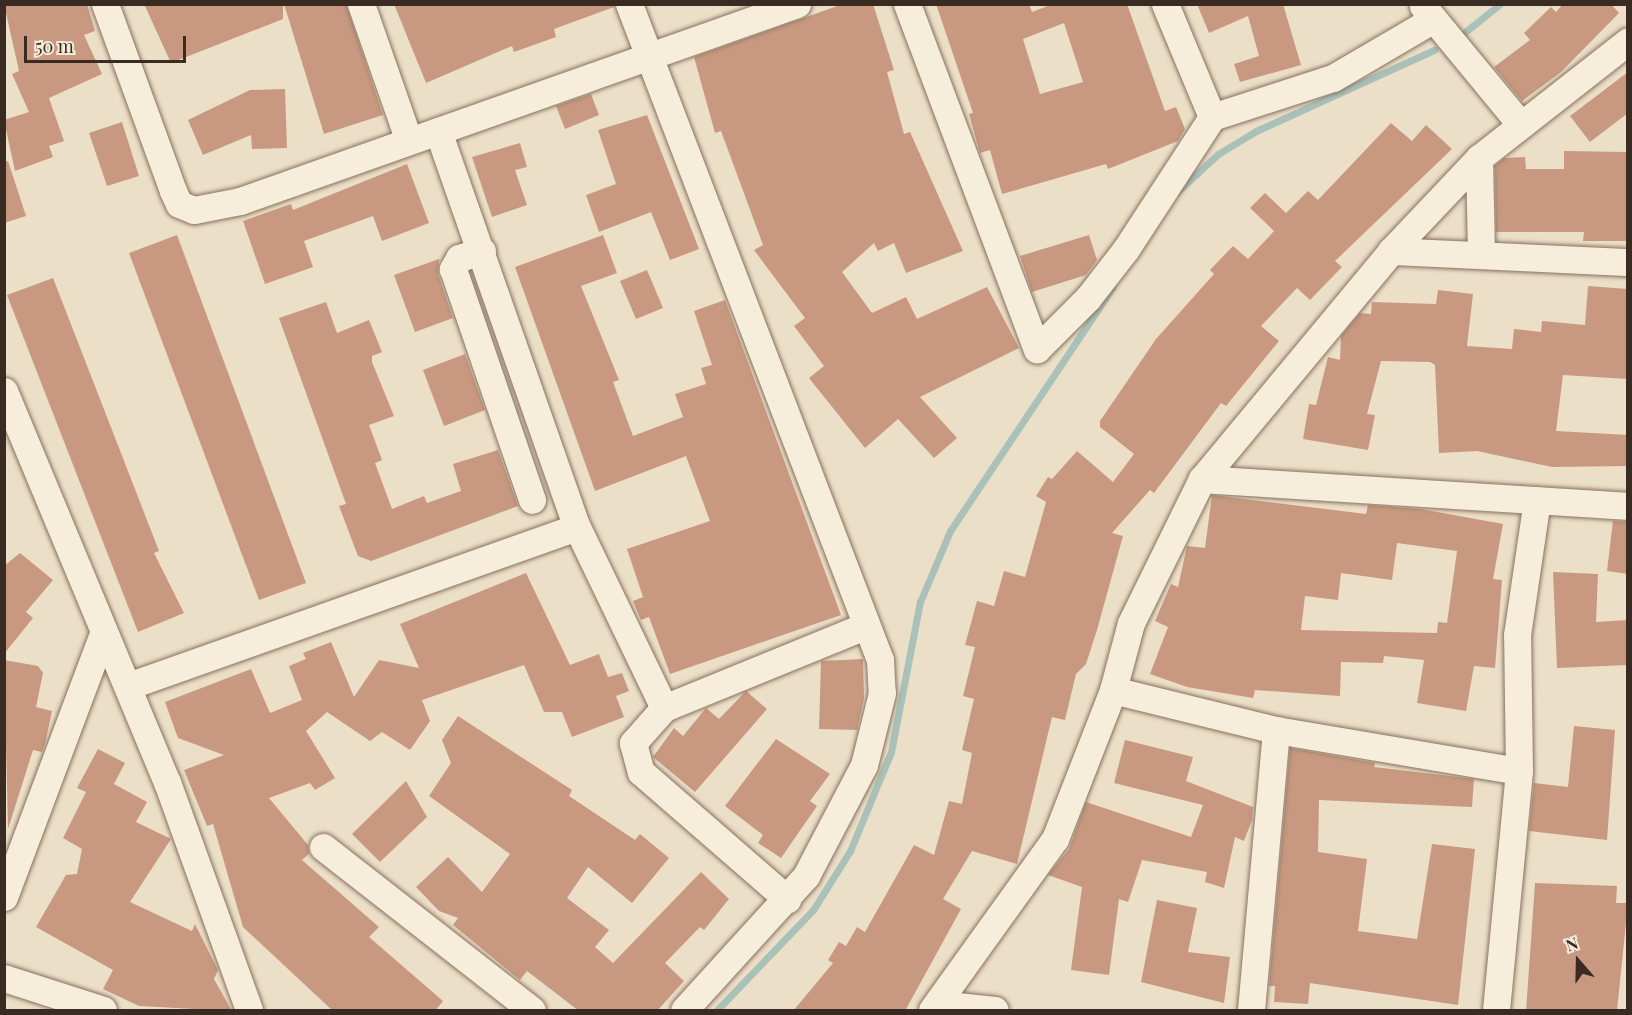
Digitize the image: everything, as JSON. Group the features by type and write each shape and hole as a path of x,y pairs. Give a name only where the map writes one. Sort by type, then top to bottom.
{"street":[{"path":"105,4 179,204 194,210 240,201 649,60 797,4"},
{"path":"361,4 410,141"},
{"path":"629,4 864,607 865,626 880,660 876,729 864,765 788,899 684,1011"},
{"path":"907,4 1036,349 1088,298 1126,249 1212,117 1334,78 1427,12 1521,125"},
{"path":"1165,4 1212,117"},
{"path":"935,1008 1055,839 1113,690 1131,623 1202,479 1391,250 1479,158 1628,40"},
{"path":"438,131 577,527 664,708"},
{"path":"1479,158 1481,253"},
{"path":"1391,250 1628,262"},
{"path":"482,251 459,258 453,269 532,500"},
{"path":"4,391 103,633 128,686 221,921 249,1011"},
{"path":"1202,479 1628,506"},
{"path":"1496,1011 1519,771 1517,635 1537,500"},
{"path":"128,686 577,527"},
{"path":"788,899 641,772 633,743 664,708 865,626"},
{"path":"4,897 103,633"},
{"path":"1113,690 1276,730 1519,771"},
{"path":"1251,1011 1276,730"},
{"path":"324,847 532,1011"},
{"path":"4,978 103,1011"},
{"path":"935,1008 995,1011"}],"building":[{"path":"4,4 87,4 95,31 84,35 102,74 49,98 64,141 49,146 53,157 15,171 4,120 29,112 12,74 19,71"},
{"path":"144,4 283,4 283,19 171,63"},
{"path":"284,4 346,4 383,115 324,134"},
{"path":"394,4 614,4 614,7 554,29 556,37 514,52 512,46 426,83"},
{"path":"843,4 873,4 894,70 887,72 904,134 910,132 963,251 906,273 894,243 878,251 874,243 842,272 872,313 906,297 917,319 987,287 1019,348 920,397 957,438 934,458 898,419 865,448 809,378 824,366 794,326 805,318 754,250 763,245 721,131 715,133 694,57"},
{"path":"936,4 1029,4 1032,12 1053,4 1127,4 1165,111 1176,107 1185,129 1178,141 1108,169 1106,164 1002,194 990,150 980,153 969,114 973,113","holes":["1064,23 1083,82 1040,94 1023,39"]},
{"path":"1197,4 1283,4 1301,65 1240,82 1234,64 1259,56 1248,16 1209,33"},
{"path":"1563,4 1611,4 1619,13 1561,72 1522,101 1494,67 1530,40 1524,33 1551,7 1556,12"},
{"path":"1628,72 1628,113 1590,142 1570,116"},
{"path":"285,89 287,148 252,149 251,135 203,155 188,120 250,90"},
{"path":"591,94 599,115 565,129 556,106"},
{"path":"647,115 699,249 670,260 651,212 599,232 586,195 616,184 598,130"},
{"path":"122,122 139,176 107,186 89,133"},
{"path":"1391,123 1412,141 1426,125 1452,149 1335,261 1342,267 1310,300 1297,288 1261,326 1279,341 1226,406 1221,403 1154,493 1150,490 1112,533 1123,536 1097,630 1086,664 1076,674 1065,720 1052,717 1017,864 972,851 943,899 961,909 905,1011 793,1011 833,963 828,960 839,942 846,946 857,927 865,932 914,845 934,855 949,801 962,804 972,753 962,750 974,699 963,696 975,647 965,645 977,601 994,606 1004,571 1025,577 1046,502 1036,496 1048,477 1052,479 1077,451 1113,482 1134,454 1100,427 1100,421 1156,339 1214,274 1210,270 1233,246 1248,259 1274,231 1250,208 1265,193 1286,213 1308,191 1318,200"},
{"path":"520,143 527,167 515,170 527,205 492,217 472,157"},
{"path":"1564,151 1628,152 1628,241 1583,241 1584,232 1496,232 1495,166 1504,158 1525,157 1526,169 1564,169"},
{"path":"8,161 26,216 4,223 4,162"},
{"path":"407,164 429,223 382,241 373,216 304,241 313,267 265,284 243,221 291,204 293,210"},
{"path":"177,235 306,583 259,600 129,253"},
{"path":"603,235 617,273 581,286 619,380 613,382 633,436 683,417 675,394 706,384 701,368 712,365 694,311 725,300 841,615 670,674 649,617 641,620 633,601 643,597 627,549 710,521 686,456 595,491 515,267"},
{"path":"1089,235 1097,260 1086,275 1032,292 1020,256"},
{"path":"439,259 438,274 453,318 415,332 394,275"},
{"path":"647,270 663,308 636,319 620,281"},
{"path":"53,278 159,551 154,553 184,613 138,632 7,295"},
{"path":"1588,286 1628,289 1628,379 1563,375 1556,431 1628,435 1628,466 1552,467 1477,451 1439,453 1435,365 1430,362 1381,361 1367,414 1375,415 1368,450 1303,439 1309,404 1316,405 1328,357 1340,360 1341,336 1360,313 1371,314 1372,302 1436,304 1438,290 1473,294 1467,346 1512,349 1514,329 1541,332 1542,321 1585,325"},
{"path":"326,302 337,333 369,320 382,352 372,356 372,362 394,416 369,425 382,460 375,463 392,509 424,496 427,503 461,491 453,464 498,450 518,506 371,561 358,556 339,506 346,504 279,318"},
{"path":"465,354 485,410 444,426 423,370"},
{"path":"1212,495 1366,514 1368,505 1421,509 1503,524 1493,579 1502,580 1495,668 1474,666 1466,711 1417,703 1424,660 1384,656 1383,663 1341,662 1340,696 1255,690 1253,698 1187,687 1150,674 1168,627 1155,621 1171,584 1178,587 1187,546 1205,548","holes":["1397,543 1457,551 1447,623 1438,622 1437,633 1301,630 1305,596 1338,600 1341,573 1392,580"]},
{"path":"1613,521 1628,522 1628,574 1607,571"},
{"path":"20,553 53,580 26,612 33,618 4,654 4,566"},
{"path":"1553,572 1598,574 1596,622 1628,620 1628,665 1557,668"},
{"path":"526,573 570,665 599,654 608,677 622,673 629,691 616,696 624,717 572,737 562,712 544,712 524,665 422,700 430,721 410,750 382,732 370,741 327,712 306,731 335,778 315,790 310,783 269,798 308,845 309,854 302,860 379,927 369,937 443,1001 435,1011 333,1011 243,927 213,824 207,826 184,770 224,755 178,738 165,702 251,669 270,713 302,700 289,666 306,659 303,653 331,642 354,697 379,660 419,668 400,624"},
{"path":"863,659 864,698 857,730 819,729 821,661"},
{"path":"4,660 38,666 43,673 36,707 52,711 45,744 42,752 33,750 8,829"},
{"path":"746,691 767,709 695,792 653,757 674,728 683,736 706,708 719,719"},
{"path":"458,716 572,790 569,796 635,840 640,834 669,858 632,903 588,867 567,898 609,930 595,947 613,963 701,872 729,899 704,930 700,927 665,963 684,981 657,1011 579,1011 527,971 520,980 453,925 458,918 439,911 416,887 448,857 482,892 510,854 429,796 451,763 442,740"},
{"path":"1574,726 1615,730 1607,840 1529,831 1534,783 1568,787"},
{"path":"776,739 830,774 810,801 817,806 781,858 758,843 763,835 725,806"},
{"path":"1125,740 1193,757 1186,781 1253,807 1252,820 1244,841 1235,837 1224,888 1205,882 1207,872 1142,860 1128,902 1119,899 1109,975 1071,970 1082,887 1048,875 1069,849 1086,802 1191,837 1203,805 1114,783"},
{"path":"1290,748 1375,763 1374,767 1474,779 1472,807 1319,800 1318,852 1367,859 1358,931 1417,939 1432,844 1475,849 1458,1005 1310,983 1308,1004 1274,1002 1275,986 1269,986"},
{"path":"98,749 125,763 114,784 147,802 136,822 171,839 130,902 192,931 195,924 218,970 214,979 232,1011 139,1006 103,989 113,970 36,927 66,875 77,874 82,849 63,838 86,792 77,788"},
{"path":"406,781 427,817 380,862 352,834"},
{"path":"1535,883 1617,886 1616,903 1628,903 1617,1011 1526,1011"},
{"path":"1157,900 1197,908 1188,952 1230,957 1224,1003 1141,982"}],"waterway":[{"path":"1465,32 1500,4"},
{"path":"1176,193 1218,154 1256,131 1434,50"},
{"path":"717,1010 813,910 850,851 891,752 920,602 950,531 1113,287"}]}
